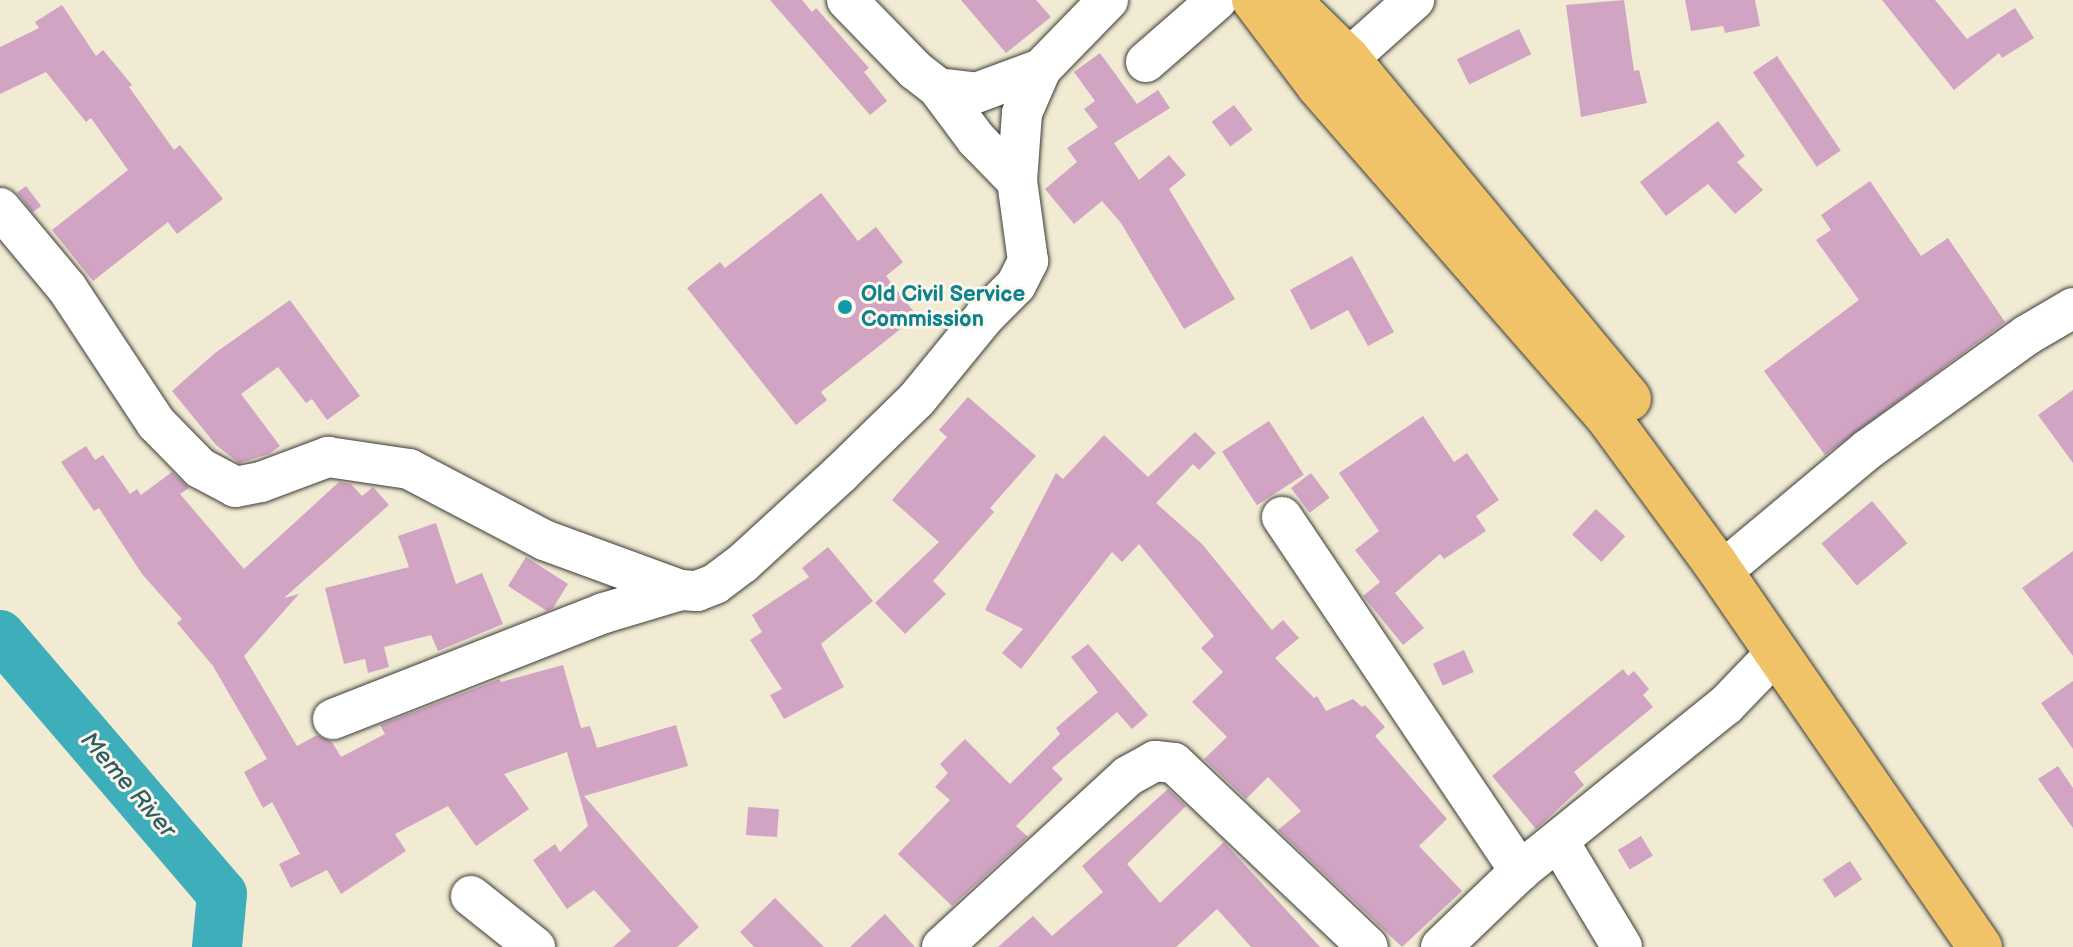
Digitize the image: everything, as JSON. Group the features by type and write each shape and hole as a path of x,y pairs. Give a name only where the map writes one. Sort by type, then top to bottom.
{"main road":[{"path":"1254,0 1319,86 1610,420 1715,563 1980,947"},
{"path":"1288,0 1348,59 1620,386 2014,947"}],"street":[{"path":"847,0 915,70 938,88 976,139 1017,181"},
{"path":"0,208 67,288 156,423 200,468 235,487 261,482 328,457 409,469 544,540 681,590 697,591 715,584 743,563 917,399 984,317 1016,285 1028,261 1017,181 1017,141 1022,113 1041,69 1108,0"},
{"path":"1146,62 1217,0"},
{"path":"1348,59 1414,0"},
{"path":"938,88 976,93 1041,69"},
{"path":"1739,557 1867,450 2027,335 2073,308"},
{"path":"1282,517 1520,871"},
{"path":"333,719 590,618 681,590"},
{"path":"1441,947 1520,871 1726,705 1775,654"},
{"path":"947,945 1128,776 1155,761 1174,763 1368,947"},
{"path":"1559,842 1622,947"},
{"path":"471,896 535,947"}],"building":[{"path":"770,0 802,0 812,12 816,8 869,68 864,72 887,101 870,115"},
{"path":"961,0 1036,0 1051,17 1006,53"},
{"path":"1624,0 1634,71 1639,70 1647,103 1581,117 1566,5"},
{"path":"1685,0 1755,0 1760,26 1725,33 1723,26 1691,31"},
{"path":"1882,0 1935,0 1967,39 2015,8 2034,38 2002,58 1999,53 1954,90"},
{"path":"62,5 96,56 103,50 132,85 129,87 174,150 180,145 223,199 177,234 168,222 93,281 52,230 128,170 91,118 86,122 46,72 0,94 0,47 39,28 35,22"},
{"path":"1519,29 1531,54 1469,84 1457,59"},
{"path":"1100,53 1137,104 1158,90 1170,108 1114,143 1139,180 1169,155 1186,175 1169,189 1235,299 1184,329 1121,223 1102,201 1074,224 1045,189 1077,162 1067,148 1098,127 1084,109 1095,101 1074,72"},
{"path":"1777,56 1841,151 1817,167 1753,72"},
{"path":"1234,105 1253,130 1230,147 1212,122"},
{"path":"1718,121 1745,156 1737,162 1763,190 1735,214 1708,184 1666,216 1640,182"},
{"path":"1870,181 1921,256 1948,238 2005,322 1825,455 1764,371 1859,300 1816,240 1831,230 1821,215"},
{"path":"26,186 41,206 32,213 17,193"},
{"name":"Old Civil Service Commission","path":"821,193 858,241 876,227 903,262 886,276 917,316 821,392 827,400 796,425 687,288 720,262 725,268"},
{"path":"1352,256 1394,332 1368,346 1348,310 1311,330 1290,290"},
{"path":"290,300 360,396 327,420 312,399 306,403 278,367 241,394 280,446 269,454 239,463 216,445 172,391 215,353"},
{"path":"2073,390 2073,463 2038,415"},
{"path":"968,397 1036,456 990,508 994,512 933,581 946,594 905,634 875,603 939,542 892,500 947,437 939,430"},
{"path":"1423,416 1454,462 1467,453 1499,500 1476,516 1486,531 1444,559 1440,554 1395,593 1424,628 1403,645 1363,596 1380,582 1355,550 1379,531 1339,473"},
{"path":"1269,421 1304,475 1257,505 1222,451"},
{"path":"1195,432 1216,453 1199,470 1193,464 1156,503 1202,544 1272,630 1283,620 1299,638 1275,658 1314,698 1317,696 1326,711 1353,699 1362,707 1365,705 1385,727 1375,736 1447,819 1419,846 1462,891 1402,947 1278,830 1301,811 1268,777 1246,799 1204,759 1227,737 1192,702 1223,672 1201,648 1214,636 1139,544 1122,562 1112,552 1021,669 1002,653 1023,629 985,610 1056,473 1063,479 1104,435 1148,477"},
{"path":"86,446 95,460 103,455 130,494 137,489 141,495 172,472 189,488 180,494 244,569 339,482 351,484 362,496 373,487 389,505 284,598 299,594 244,656 297,746 317,735 332,742 341,757 385,734 380,725 500,679 501,682 563,665 581,728 590,726 597,748 676,725 688,766 584,796 699,927 677,947 613,947 631,931 594,890 567,909 533,860 555,844 560,852 588,826 567,752 504,774 529,809 476,846 448,806 395,834 406,851 341,894 327,870 291,888 279,864 300,854 272,802 263,808 244,772 267,759 213,666 177,623 182,619 142,574 99,508 94,511 61,462"},
{"path":"1311,473 1330,498 1310,513 1291,488"},
{"path":"1872,501 1907,543 1857,586 1821,543"},
{"path":"1596,509 1625,536 1601,562 1572,535"},
{"path":"436,523 456,584 482,573 503,624 438,651 431,635 384,647 389,667 368,673 365,659 344,664 325,588 409,567 398,536"},
{"path":"828,547 873,601 821,644 844,687 784,719 770,695 782,689 750,640 762,632 752,615 809,577 802,568"},
{"path":"2073,551 2073,656 2022,588"},
{"path":"526,557 568,584 553,608 547,611 508,586"},
{"path":"1088,644 1148,715 1132,729 1117,712 1052,768 1063,779 1016,826 1028,837 952,906 898,854 950,800 935,787 948,773 940,764 965,739 1010,784 1060,734 1056,728 1098,692 1071,657"},
{"path":"1464,650 1474,672 1443,686 1433,664"},
{"path":"1623,669 1628,676 1634,671 1649,689 1643,695 1653,707 1574,772 1584,785 1536,829 1492,776"},
{"path":"2073,681 2073,749 2041,703"},
{"path":"2058,766 2073,788 2073,828 2038,779"},
{"path":"1168,789 1186,806 1127,864 1160,903 1224,842 1320,947 1251,947 1217,909 1176,947 998,947 1033,916 1052,936 1103,892 1082,866"},
{"path":"748,807 779,809 777,837 746,835"},
{"path":"1641,836 1653,856 1630,870 1618,850"},
{"path":"1850,861 1862,879 1835,898 1823,879"},
{"path":"775,898 824,947 754,947 740,932"},
{"path":"885,914 915,947 850,947"}],"waterway":[{"name":"Meme River","path":"0,635 222,894 217,947"}],"place":[{"name":"Old Civil Service Commission","path":"845,307"}]}
